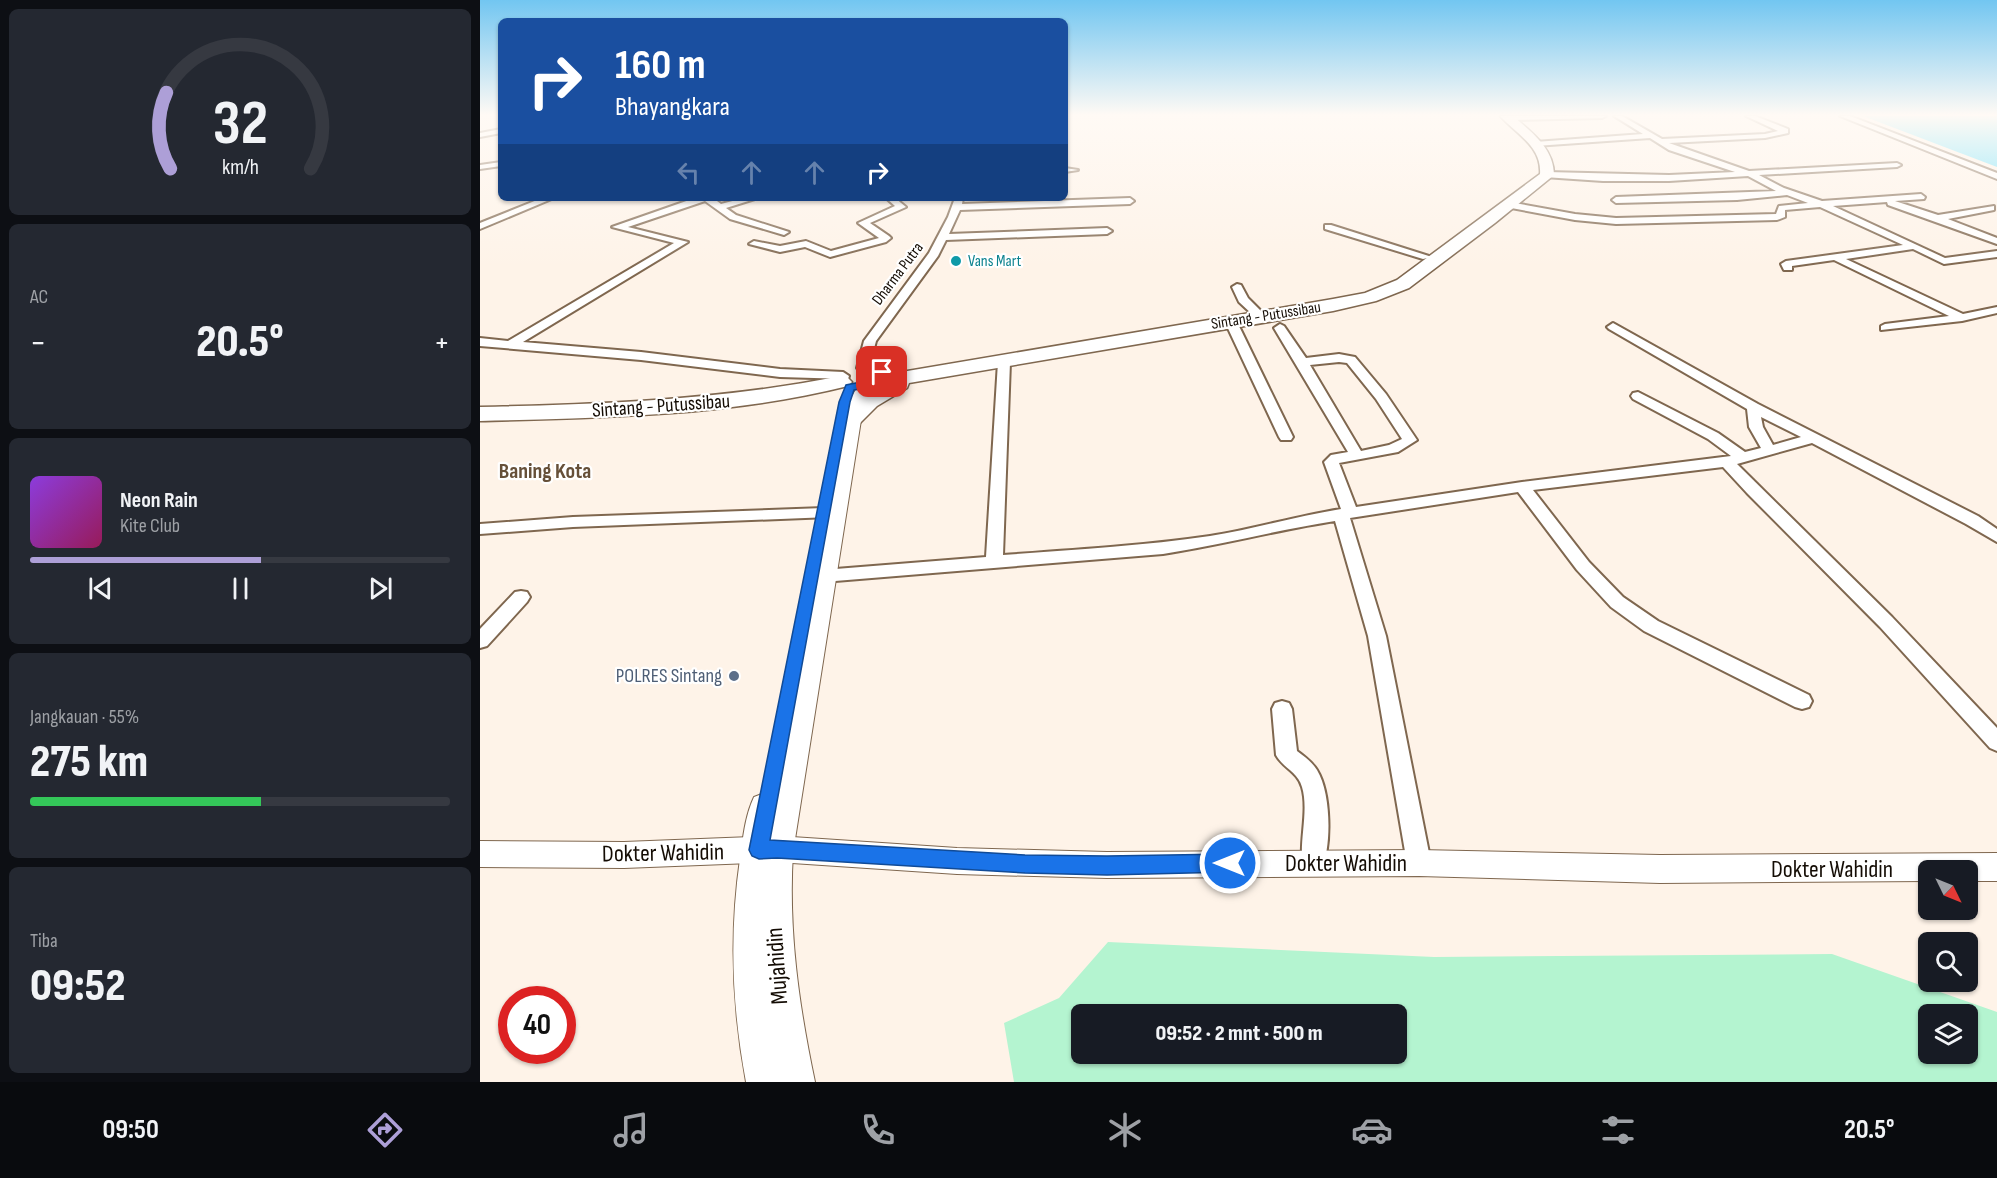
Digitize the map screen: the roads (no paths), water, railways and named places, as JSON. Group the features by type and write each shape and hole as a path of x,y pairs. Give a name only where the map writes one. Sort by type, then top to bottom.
{"highway":[{"name":"Sintang - Putussibau","path":"480,414 662,408 808,390 857,387 916,374 1004,362 1334,305 1383,293 1414,276 1538,177 1541,166"},
{"path":"1547,175 1549,166"},
{"name":"Sintang - Putussibau","path":"857,387 921,370 1002,358 1369,292 1396,281 1427,258 1509,206 1547,175"},
{"path":"857,387 878,395 916,374"}],"main road":[{"path":"768,849 824,513 857,387"},
{"path":"768,849 786,781 804,689 857,387"},
{"name":"Mujahidin","path":"768,849 751,919 750,956 762,1057 768,1082"},
{"name":"Mujahidin","path":"768,849 776,987 793,1082"}],"street":[{"path":"1725,166 1750,174 1789,193 1821,204 1944,261 1997,254"},
{"path":"1547,175 1626,178 1873,166"},
{"path":"1973,166 1997,176"},
{"path":"1616,200 1662,200 1789,193"},
{"path":"1509,206 1595,219 1687,219 1777,217 1782,214 1780,211 1782,208 1922,197"},
{"path":"1662,200 1687,219"},
{"path":"1880,200 1995,239"},
{"path":"480,226 542,201"},
{"path":"510,345 683,242 617,227 697,201"},
{"path":"710,201 741,221 784,232"},
{"path":"719,207 742,201"},
{"path":"754,244 780,249 806,244 830,254 883,240 886,238 863,224 901,207 893,201"},
{"path":"958,203 1130,201"},
{"name":"Dharma Putra","path":"857,387 870,340 934,254 944,237 958,203"},
{"path":"1938,218 1991,208"},
{"path":"1328,227 1427,258"},
{"path":"944,237 1107,231"},
{"path":"1788,268 1786,264 1914,246"},
{"path":"1838,258 1962,318"},
{"path":"1237,287 1243,300 1257,313"},
{"path":"1885,328 1962,318 1997,310"},
{"path":"1231,322 1286,437"},
{"path":"1613,327 1753,407 1972,520 1997,537"},
{"path":"1280,328 1357,456"},
{"path":"480,342 641,356 780,373 857,387"},
{"path":"1302,362 1347,357 1388,406 1410,440 1393,449 1336,459 1331,462 1377,636 1419,863"},
{"path":"994,563 1004,362"},
{"path":"757,398 774,385 780,373"},
{"path":"1638,396 1713,436 1735,460 1752,490 1886,622 1997,742"},
{"path":"1753,407 1756,427 1769,450"},
{"path":"823,576 994,563 1192,544 1295,522 1346,514 1522,487 1735,460 1814,438"},
{"path":"1522,487 1583,566 1617,602 1652,626 1802,701"},
{"path":"480,529 573,522 824,513"},
{"path":"480,641 521,597"},
{"path":"1282,709 1287,755 1306,771 1315,799 1313,863"},
{"name":"Dokter Wahidin","path":"480,854 624,855 768,849 1025,864 1107,866 1419,863 1660,869 1997,867"}],"place":[{"name":"Vans Mart","path":"956,261"},
{"name":"POLRES Sintang","path":"734,676"}],"district":[{"name":"Baning Kota","path":"545,471"}]}
